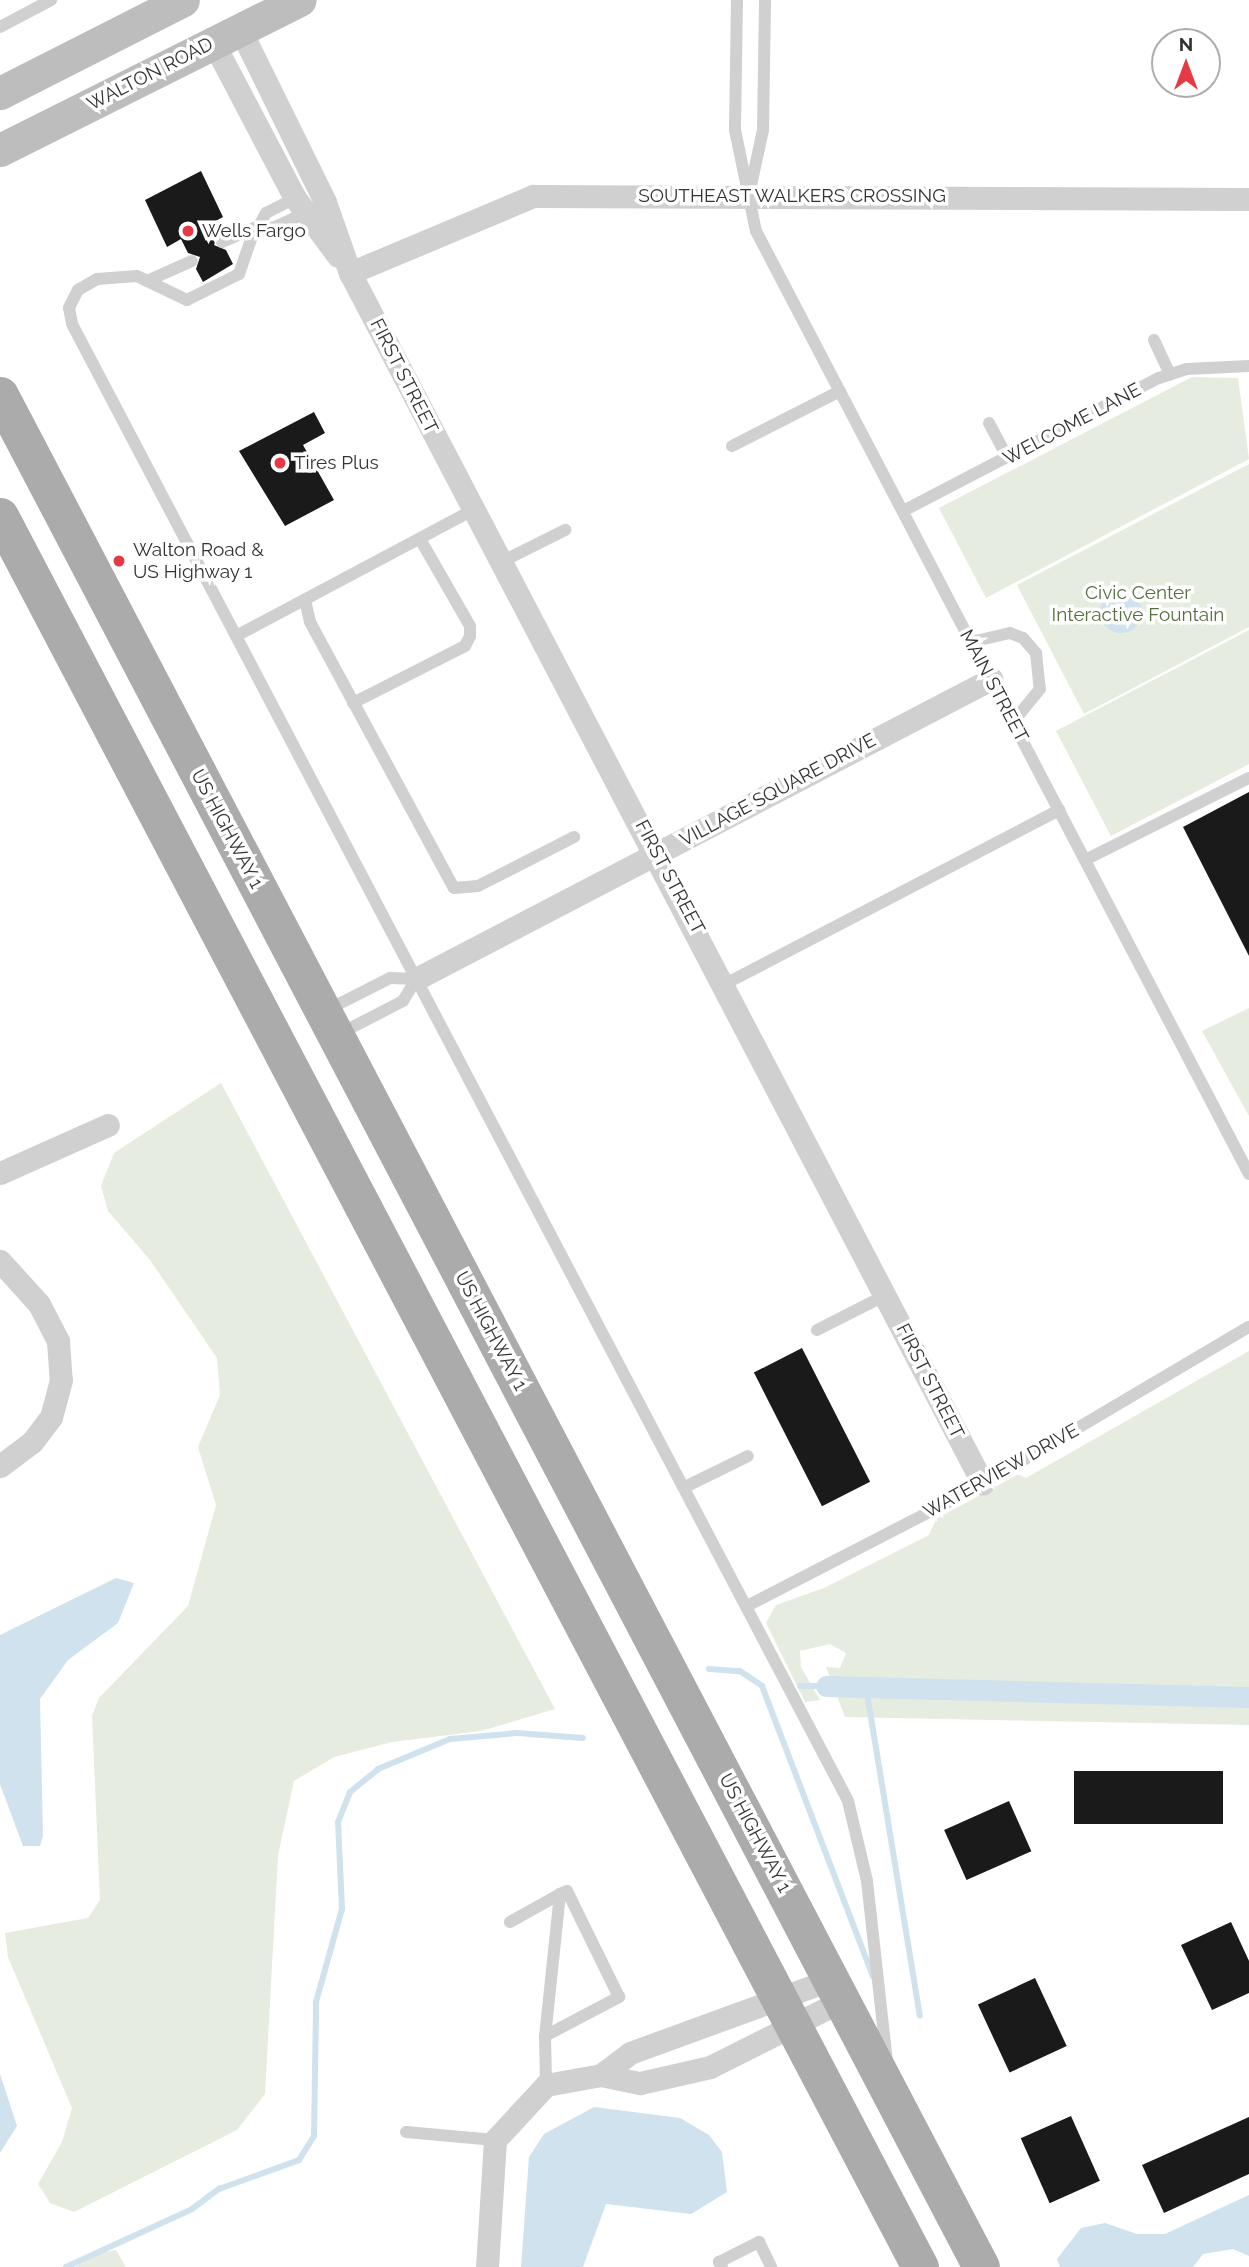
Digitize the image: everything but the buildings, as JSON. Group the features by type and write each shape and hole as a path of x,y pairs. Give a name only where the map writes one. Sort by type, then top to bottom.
{"main road":[{"path":"0,93 183,0"},
{"name":"WALTON ROAD","path":"0,150 300,0"},
{"name":"US HIGHWAY 1","path":"0,395 888,2083 981,2267"},
{"path":"0,516 253,989 920,2267"},
{"path":"253,989 303,1027 330,1024"}],"street":[{"name":"FIRST STREET","path":"226,36 300,206 350,273"},
{"name":"FIRST STREET","path":"226,36 325,202 350,273 473,510 658,853 983,1484"},
{"name":"SOUTHEAST WALKERS CROSSING","path":"350,273 533,196 750,194 1249,199"},
{"name":"VILLAGE SQUARE DRIVE","path":"416,979 991,679"},
{"path":"0,1173 108,1125"},
{"path":"0,1261 39,1304 58,1341 61,1380 51,1417 33,1442 0,1466"},
{"path":"601,2075 630,2053 786,2011 838,1989"},
{"path":"487,2267 495,2140 546,2085 601,2075 640,2083 710,2067 786,2011"}],"lane":[{"path":"0,27 51,0"},
{"name":"MAIN STREET","path":"737,0 735,130 757,231 1249,1174"},
{"name":"MAIN STREET","path":"750,194 763,130 765,0"},
{"path":"142,279 187,300 239,274 257,227 266,213 300,206"},
{"path":"222,242 257,227"},
{"path":"191,261 142,279 97,279 78,290 69,308 72,324 747,1606 859,1832 878,1955 888,2083"},
{"path":"1154,340 1170,374"},
{"name":"WELCOME LANE","path":"903,511 1170,374 1249,366"},
{"path":"732,446 841,391"},
{"path":"989,423 1007,457"},
{"path":"236,636 473,510"},
{"path":"501,562 565,530"},
{"path":"353,703 465,646 470,636 470,625 420,538"},
{"path":"305,600 310,622 454,888 478,886 574,837"},
{"path":"971,642 1010,633 1036,653 1040,689 1013,722"},
{"path":"1085,860 1249,778"},
{"path":"1197,804 1204,816"},
{"path":"725,984 1059,810"},
{"name":"VILLAGE SQUARE DRIVE","path":"390,978 416,979 403,1001 330,1024 390,978"},
{"path":"817,1330 886,1295"},
{"name":"WATERVIEW DRIVE","path":"747,1606 983,1484 1249,1327"},
{"path":"685,1488 748,1456"},
{"path":"510,1922 567,1891 619,1997 545,2036"},
{"path":"546,2085 545,2036 560,1894"},
{"path":"406,2132 495,2140"},
{"path":"722,2267 719,2262 759,2242 771,2267"}],"green space":[{"path":"1192,377 1238,378 1249,459 986,598 939,508"},
{"name":"Civic Center Interactive Fountain","path":"1249,464 1249,627 1084,714 1017,585"},
{"path":"1249,630 1249,764 1111,836 1056,731"},
{"path":"1249,1008 1249,1116 1202,1031"},
{"path":"221,1083 555,1709 481,1731 392,1742 334,1757 294,1781 278,1855 265,2094 237,2130 74,2212 50,2203 38,2184 62,2142 72,2108 8,1957 5,1933 88,1918 100,1900 92,1716 99,1698 188,1606 216,1505 198,1447 220,1395 217,1358 150,1260 108,1211 101,1186 114,1153"},
{"path":"1249,1351 1249,1725 845,1717 826,1667 840,1668 846,1653 830,1644 800,1651 801,1667 820,1700 805,1702 766,1623 776,1605 824,1588 929,1535 936,1519 1019,1474 1026,1478"},
{"path":"116,2250 126,2267 75,2267 89,2255"}],"water":[{"path":"1121,591 1136,597 1142,612 1136,627 1121,633 1106,627 1100,612 1106,597"},
{"path":"116,1578 134,1583 118,1623 68,1660 40,1699 43,1836 40,1846 23,1846 0,1784 0,1635"},
{"path":"0,2074 17,2126 0,2153"},
{"path":"594,2107 680,2118 709,2135 722,2152 727,2192 691,2214 606,2204 583,2267 521,2267 529,2157 544,2134"},
{"path":"1249,2195 1249,2256 1233,2249 1203,2254 1193,2267 1060,2267 1057,2259 1081,2228 1105,2223 1137,2234 1165,2234"}],"waterway":[{"path":"709,1669 740,1671 762,1686 873,1977"},
{"path":"800,1686 826,1686"},
{"path":"826,1686 1249,1697"},
{"path":"866,1687 920,2016"},
{"path":"66,2267 192,2209 219,2189 299,2160 314,2136 316,2002 342,1909 338,1822 350,1792 378,1769 450,1739 517,1733 583,1738"}],"place":[{"name":"Wells Fargo","path":"188,231"},
{"name":"Tires Plus","path":"280,463"},
{"name":"Walton Road & US Highway 1","path":"119,561"}]}
